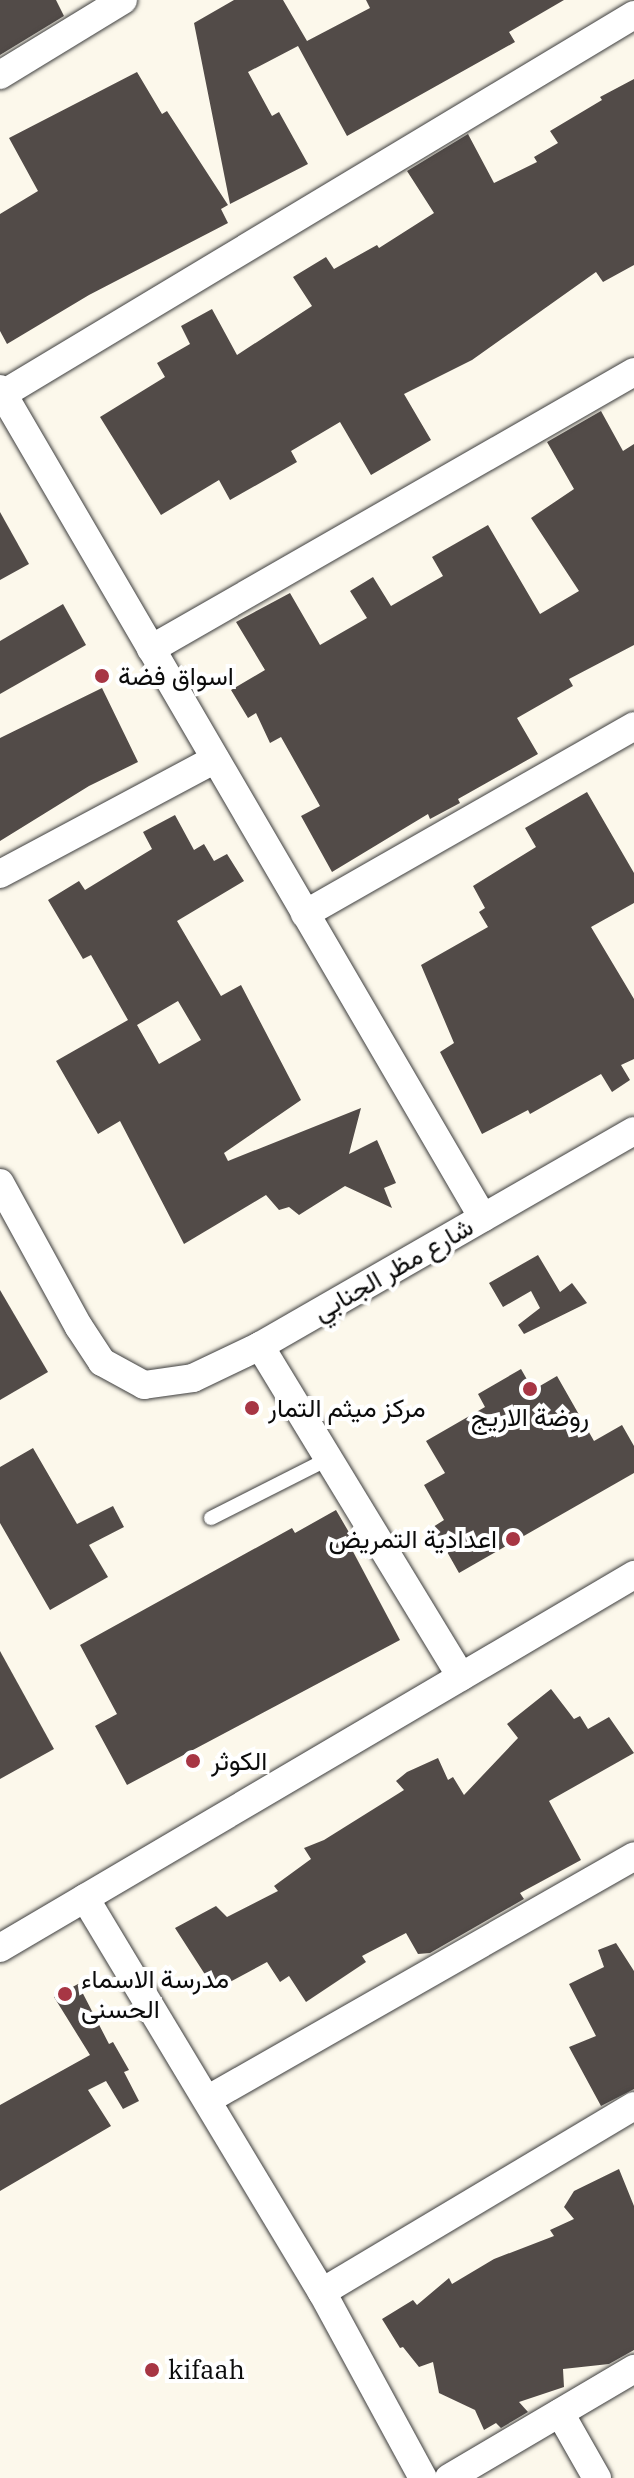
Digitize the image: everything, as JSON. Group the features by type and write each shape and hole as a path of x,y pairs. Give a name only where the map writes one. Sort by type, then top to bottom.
{"street":[{"path":"0,75 123,0"},
{"path":"483,1218 1,392 634,15"},
{"path":"151,649 634,372"},
{"path":"305,914 634,726"},
{"path":"0,874 215,759"},
{"name":"شارع مظر الجنابي","path":"2,1190 102,1362 144,1385 193,1378 260,1346 634,1131"},
{"path":"260,1346 461,1677"},
{"path":"0,1948 634,1575"},
{"path":"207,2100 634,1856"},
{"path":"85,1898 322,2292 423,2478"},
{"path":"322,2292 634,2106"},
{"path":"449,2478 634,2369"},
{"path":"560,2413 597,2478"}],"lane":[{"path":"211,1518 328,1459"}],"building":[{"path":"0,0 56,0 64,16 0,55"},
{"path":"234,0 283,0 307,41 370,8 366,0 564,0 509,32 515,42 347,136 298,46 248,72 272,116 279,112 308,164 230,204 194,23"},
{"path":"137,72 162,114 167,111 228,205 221,209 228,223 89,295 7,344 0,331 0,214 38,191 9,138"},
{"path":"634,79 634,265 603,282 596,272 472,360 404,394 431,440 371,475 340,422 291,451 297,462 230,500 219,480 161,515 100,417 165,377 157,363 190,344 181,326 212,309 237,355 312,306 293,277 326,257 334,269 377,245 379,248 434,213 407,171 468,134 494,183 537,162 534,157 558,143 550,131 602,100 600,97"},
{"path":"601,411 623,451 634,444 634,645 569,679 573,686 517,718 538,754 458,799 460,803 430,819 428,814 332,872 301,816 320,806 281,737 270,743 256,713 248,718 231,690 265,670 236,622 290,593 320,645 367,618 350,591 373,577 391,606 443,576 432,557 488,525 540,614 579,591 531,518 574,489 547,442"},
{"path":"0,512 29,564 0,580"},
{"path":"63,604 86,645 0,694 0,641"},
{"path":"102,688 138,762 89,786 0,841 0,738"},
{"path":"587,792 634,873 634,903 591,927 634,999 634,1059 621,1065 630,1080 612,1092 601,1074 530,1114 528,1110 482,1134 440,1052 454,1043 421,965 488,927 479,912 485,908 473,886 536,847 525,828"},
{"path":"175,815 194,850 204,844 214,861 227,854 244,881 177,921 221,996 241,985 301,1100 224,1153 228,1161 361,1108 349,1154 377,1140 396,1183 384,1188 392,1208 345,1186 299,1215 289,1207 279,1210 266,1195 184,1244 120,1121 98,1134 56,1061 128,1020 91,955 83,959 48,900 79,881 85,890 152,849 143,832","holes":["178,1001 201,1040 159,1064 137,1025"]},
{"path":"538,1255 560,1292 572,1283 587,1303 524,1334 518,1325 540,1308 531,1291 503,1307 489,1283"},
{"path":"0,1290 48,1372 0,1400"},
{"path":"521,1369 533,1390 557,1376 594,1441 622,1425 634,1446 634,1473 459,1573 433,1527 444,1520 424,1485 445,1473 426,1441 485,1407 478,1394"},
{"path":"33,1448 77,1524 113,1506 124,1527 89,1545 108,1577 50,1610 0,1523 0,1467"},
{"path":"336,1510 354,1541 349,1544 400,1640 127,1785 95,1726 117,1714 80,1645 292,1528 295,1533"},
{"path":"0,1651 54,1749 0,1779"},
{"path":"551,1689 574,1719 580,1716 588,1729 609,1717 634,1753 549,1801 581,1860 520,1893 524,1899 430,1953 418,1954 406,1933 362,1956 366,1962 306,2002 289,1976 280,1982 267,1962 215,1990 175,1928 216,1906 227,1917 278,1891 274,1886 311,1859 304,1848 324,1840 404,1790 396,1781 407,1772 438,1758 448,1780 453,1777 464,1795 518,1738 507,1724"},
{"path":"616,1943 634,1971 634,2089 601,2106 569,2047 596,2036 569,1984 604,1967 598,1950"},
{"path":"78,1984 109,2044 113,2042 129,2070 124,2072 139,2101 123,2109 106,2081 88,2090 111,2126 0,2191 0,2105 90,2055 54,1997"},
{"path":"619,2169 634,2206 634,2350 609,2364 563,2369 564,2387 519,2402 528,2412 501,2428 496,2423 484,2430 475,2410 439,2393 433,2362 419,2367 403,2347 400,2348 382,2319 413,2300 417,2305 449,2278 452,2284 494,2259 554,2236 550,2230 574,2219 564,2207 574,2191"}],"place":[{"name":"اسواق فضة","path":"102,676"},
{"name":"روضة الاريج","path":"530,1389"},
{"name":"مركز ميثم التمار","path":"252,1408"},
{"name":"اعدادية التمريض","path":"513,1539"},
{"name":"الكوثر","path":"193,1761"},
{"name":"مدرسة الاسماء الحسنى","path":"65,1994"},
{"name":"kifaah","path":"152,2370"}]}
